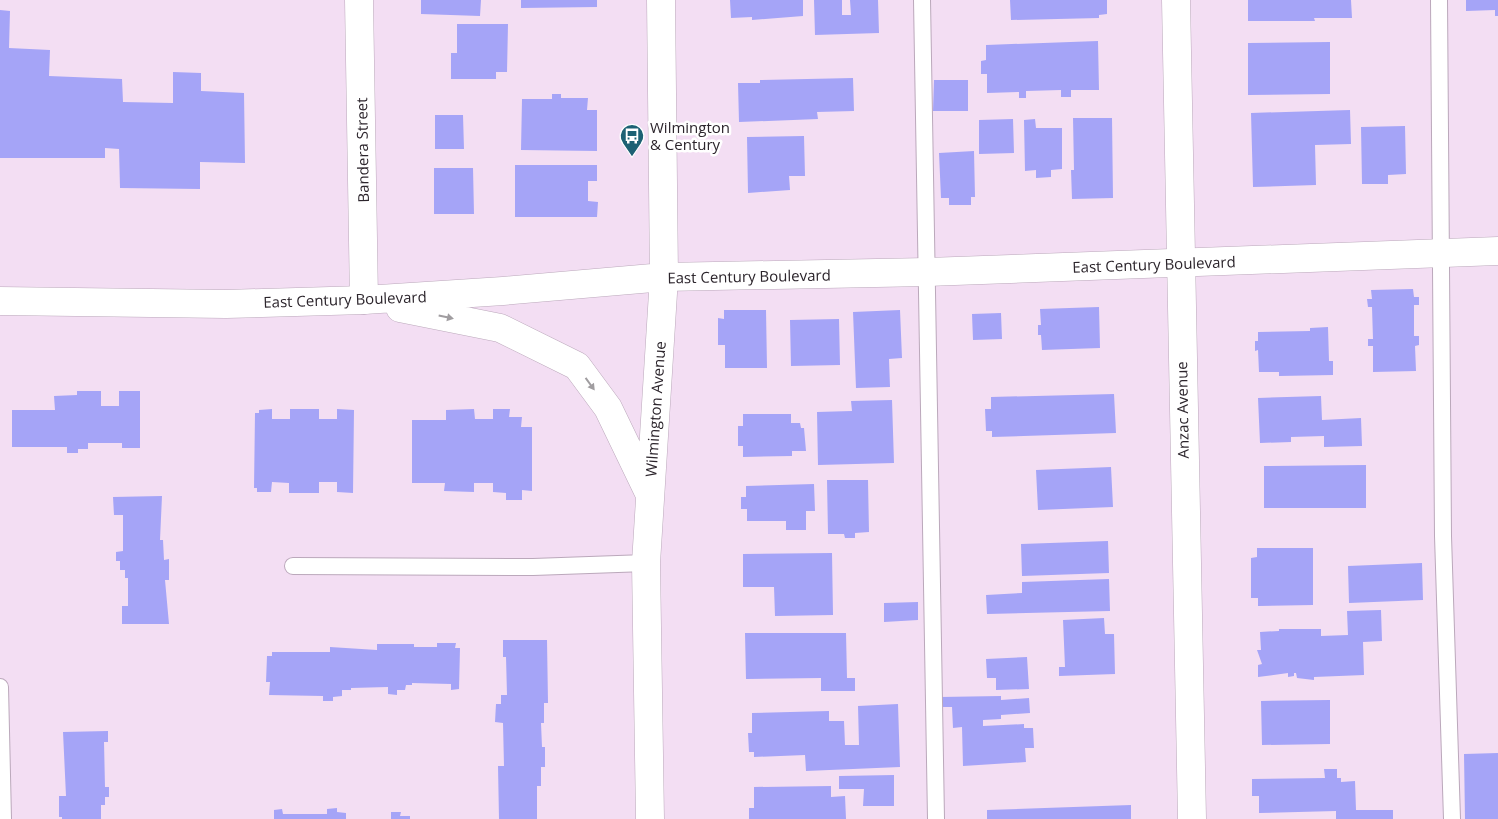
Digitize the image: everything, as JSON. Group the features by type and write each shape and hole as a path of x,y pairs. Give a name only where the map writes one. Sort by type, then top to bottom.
{"main road":[{"name":"Bandera Street","path":"359,0 364,300"},
{"name":"Wilmington Avenue","path":"650,819 646,563 664,277 661,0"},
{"name":"Anzac Avenue","path":"1176,0 1179,264 1192,819"},
{"name":"East Century Boulevard","path":"0,301 226,304 364,300 503,291 664,277 927,272 1179,264 1498,250"},
{"path":"364,300 500,328 577,366 608,408 649,494"}],"lane":[{"path":"922,0 936,819"},
{"path":"1439,0 1443,536 1452,819"},
{"path":"293,566 533,567 646,563"},
{"path":"0,687 3,819"}],"building":[{"path":"421,0 481,0 480,16 421,14"},
{"path":"521,0 597,0 597,7 521,8"},
{"path":"730,0 803,0 803,16 752,20 752,17 731,18"},
{"path":"814,0 842,0 842,15 851,15 850,0 878,0 879,33 815,35"},
{"path":"1010,0 1107,0 1107,14 1099,15 1099,18 1011,20"},
{"path":"1248,0 1351,0 1352,18 1314,18 1315,21 1248,21"},
{"path":"1466,0 1498,0 1498,16 1495,16 1495,10 1466,11"},
{"path":"0,10 10,11 9,48 50,50 49,76 122,79 123,102 173,103 173,72 201,73 201,91 244,93 245,163 200,162 200,189 120,188 119,149 105,148 105,158 0,158"},
{"path":"457,24 508,24 507,72 496,72 496,79 451,79 451,53 457,53"},
{"path":"1098,41 1099,90 1071,90 1071,97 1061,97 1061,90 1026,91 1026,98 1019,98 1019,92 987,93 987,74 981,74 981,61 986,60 986,45"},
{"path":"1330,42 1330,94 1248,95 1248,43"},
{"path":"853,78 854,111 817,112 818,119 739,122 738,83 760,83 760,80"},
{"path":"934,80 968,80 968,111 933,111"},
{"path":"552,94 561,94 561,98 588,98 587,110 597,110 597,151 521,150 522,99 552,99"},
{"path":"1350,110 1351,144 1315,145 1316,185 1253,187 1251,113"},
{"path":"435,115 463,115 464,149 435,149"},
{"path":"1073,118 1112,118 1113,198 1072,199 1071,170 1074,170"},
{"path":"1013,119 1014,153 979,154 979,120"},
{"path":"1035,119 1036,128 1062,128 1062,169 1051,170 1051,177 1036,178 1036,170 1025,171 1024,120"},
{"path":"1405,126 1406,174 1388,175 1388,184 1362,184 1361,127"},
{"path":"804,136 805,176 789,176 790,190 748,193 747,137"},
{"path":"974,151 975,197 971,197 971,205 949,205 949,198 941,198 939,153"},
{"path":"515,165 597,165 597,181 588,181 588,201 598,202 597,217 515,217"},
{"path":"434,168 473,168 474,214 434,214"},
{"path":"1413,289 1414,297 1419,297 1419,305 1414,305 1414,336 1419,336 1419,345 1415,346 1416,371 1373,372 1373,346 1368,346 1368,339 1373,339 1372,307 1368,307 1367,299 1372,299 1371,290"},
{"path":"1099,307 1100,348 1042,350 1041,335 1038,335 1038,325 1041,325 1040,309"},
{"path":"724,310 766,310 767,368 725,368 725,345 718,345 718,318 724,319"},
{"path":"900,310 902,358 889,359 890,387 856,388 853,312"},
{"path":"1001,313 1002,339 973,340 972,314"},
{"path":"839,319 840,365 791,366 790,320"},
{"path":"1328,327 1329,361 1333,361 1333,375 1279,376 1279,372 1259,372 1258,350 1255,351 1255,341 1258,341 1258,332 1310,331 1310,328"},
{"path":"77,391 101,391 101,406 119,406 119,391 140,391 140,448 122,448 122,443 88,443 88,449 78,449 78,453 67,453 67,447 12,447 12,410 55,410 54,396 77,395"},
{"path":"1114,394 1116,433 992,437 992,431 986,431 985,409 991,409 991,397"},
{"path":"1321,396 1322,420 1361,418 1362,446 1324,447 1324,436 1291,437 1291,442 1260,443 1258,398"},
{"path":"892,400 894,463 818,465 817,412 852,411 851,401"},
{"path":"272,409 272,419 290,419 290,409 319,409 319,419 337,419 337,409 354,410 353,493 337,492 337,482 319,482 319,493 289,493 289,483 272,482 271,492 257,492 257,488 254,488 255,413 259,413 259,410"},
{"path":"474,409 475,419 493,419 493,409 510,409 509,417 522,417 521,427 532,427 532,491 522,490 522,500 506,500 506,493 493,492 493,483 474,483 474,492 444,491 445,483 412,483 412,420 446,420 446,410"},
{"path":"743,414 791,414 791,423 800,423 801,428 804,428 806,451 792,451 792,456 743,457 743,446 738,446 738,426 743,426"},
{"path":"1366,465 1366,508 1264,508 1264,466"},
{"path":"1111,467 1113,507 1038,510 1036,470"},
{"path":"827,480 868,480 869,532 855,533 855,538 845,538 844,534 828,534"},
{"path":"814,484 815,511 806,511 806,530 786,530 786,521 747,521 747,509 741,509 741,497 746,497 746,486"},
{"path":"162,496 160,540 163,540 164,560 169,559 169,580 165,580 169,624 122,624 122,606 128,606 128,578 125,578 125,570 120,570 120,561 116,561 116,552 123,551 123,515 114,515 113,497"},
{"path":"1108,541 1109,573 1022,576 1021,544"},
{"path":"1257,548 1313,548 1313,605 1258,606 1258,598 1251,598 1251,558 1257,557"},
{"path":"832,553 833,615 775,616 774,587 743,587 743,554"},
{"path":"1422,563 1423,600 1349,603 1348,566"},
{"path":"1109,579 1110,611 987,614 986,595 1022,593 1022,582"},
{"path":"918,602 918,620 884,622 884,603"},
{"path":"1381,610 1382,641 1363,642 1364,675 1314,677 1314,680 1297,678 1296,673 1294,673 1294,676 1288,677 1288,673 1258,677 1258,665 1262,664 1257,650 1261,650 1260,632 1279,631 1279,629 1321,629 1321,636 1348,635 1347,611"},
{"path":"1104,618 1105,634 1114,634 1115,674 1059,676 1059,667 1065,667 1063,620"},
{"path":"745,633 846,633 847,678 855,678 855,691 821,691 821,678 746,679"},
{"path":"503,640 547,640 548,703 544,703 544,723 541,723 542,747 545,747 545,767 541,767 541,786 537,786 537,819 499,819 498,766 504,766 503,723 495,722 496,704 501,704 501,695 507,695 506,657 503,657"},
{"path":"437,643 456,643 455,648 460,648 459,689 451,690 451,684 412,683 412,685 406,685 405,690 397,690 397,695 388,694 388,687 351,688 351,690 342,690 342,696 333,697 333,701 323,701 323,696 269,695 270,682 266,682 267,656 272,656 272,652 330,652 330,647 377,650 377,644 414,644 414,647 437,647"},
{"path":"1027,657 1029,689 996,690 996,678 987,678 986,659"},
{"path":"1001,696 1001,700 1029,698 1030,713 1001,715 1001,719 983,720 983,726 1024,724 1024,728 1033,728 1034,748 1025,748 1026,762 963,766 962,727 953,728 952,707 939,707 940,697"},
{"path":"1330,700 1330,744 1262,745 1261,701"},
{"path":"898,704 900,767 806,771 805,755 754,757 754,752 749,752 748,733 752,733 752,713 829,711 829,721 844,721 845,745 859,745 858,706"},
{"path":"108,731 108,742 104,742 105,787 109,787 109,797 105,797 105,805 101,805 101,819 62,819 62,817 59,817 59,796 66,796 63,732"},
{"path":"1498,753 1498,819 1465,819 1464,754"},
{"path":"1324,769 1337,769 1337,778 1341,778 1341,782 1355,781 1356,810 1393,810 1393,819 1336,819 1336,811 1259,813 1259,796 1252,796 1252,779 1325,778"},
{"path":"894,775 894,806 863,806 864,789 839,789 839,776"},
{"path":"831,786 831,797 845,796 846,819 749,819 749,808 754,808 754,787"},
{"path":"1131,805 1131,819 987,819 987,810"},
{"path":"337,808 337,812 346,813 346,819 274,819 274,810 282,809 283,814 327,814 327,809"},
{"path":"391,812 401,812 400,816 410,816 410,819 391,819"}],"place":[{"name":"Wilmington & Century","path":"632,157"}]}
